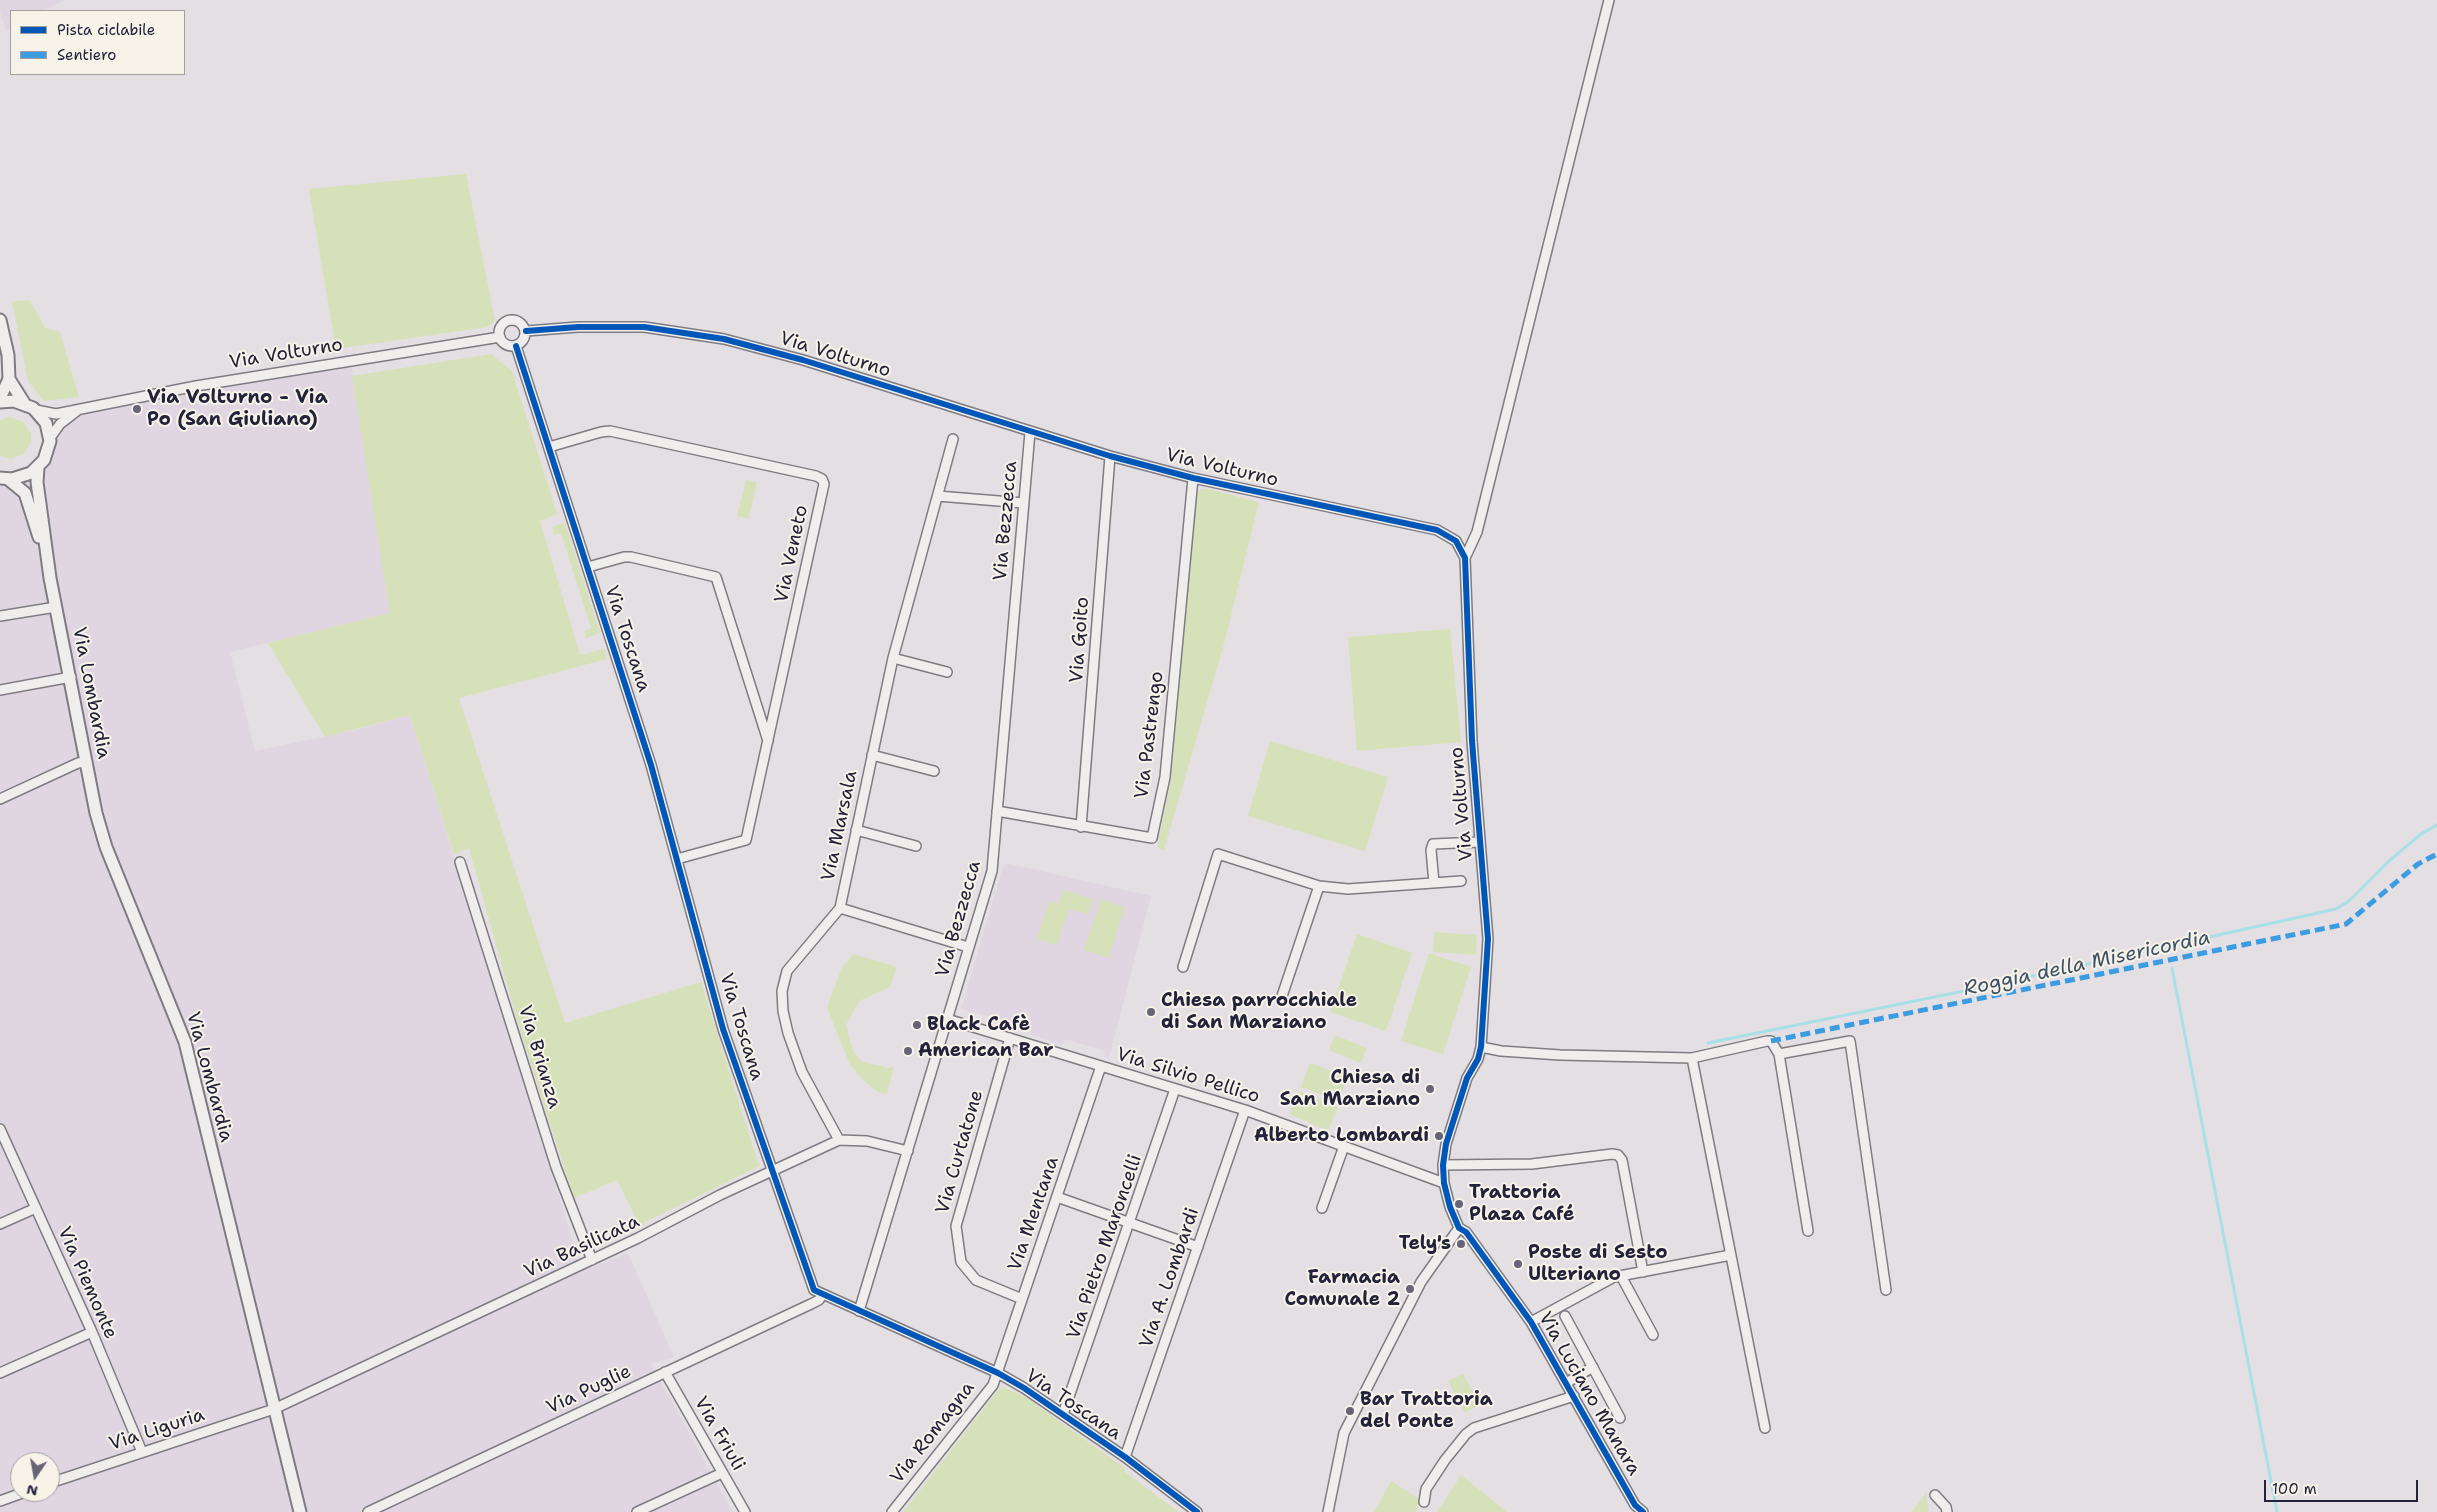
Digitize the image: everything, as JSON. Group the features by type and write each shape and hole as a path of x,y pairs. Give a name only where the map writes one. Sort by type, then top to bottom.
{"street":[{"path":"1465,558 1477,532 1609,0"},
{"path":"0,320 8,355 9,379 0,398"},
{"name":"Via Volturno","path":"0,402 14,401 24,403 36,410 56,414 196,386 500,337 500,328 509,320 518,321 526,331 578,327 644,328 724,339 803,360 1030,432 1193,478 1437,530 1456,541 1465,558 1472,741 1488,939 1481,1047"},
{"path":"500,337 508,345 516,346 524,340 526,331"},
{"name":"Via Toscana","path":"516,346 651,765 723,1029 814,1290 998,1373 1063,1414 1125,1457 1198,1512"},
{"path":"9,379 24,403"},
{"name":"Via Volturno","path":"50,438 60,424 79,409"},
{"name":"Via Volturno","path":"36,410 46,423 50,438 48,450 38,468"},
{"name":"Via Veneto","path":"549,447 610,431 816,476 822,479 824,484 746,840 677,859"},
{"name":"Via Bezzecca","path":"859,1311 992,871 1030,432"},
{"name":"Via Marsala","path":"839,1140 802,1072 788,1034 783,1011 782,992 787,971 840,908 893,658 954,439"},
{"name":"Via Goito","path":"1082,827 1110,456"},
{"path":"4,478 24,477 38,468"},
{"name":"Via Lombardia","path":"38,468 37,482 48,570"},
{"name":"Via Lombardia","path":"4,478 19,486 30,503 48,570 71,677 96,813 106,847 185,1042 300,1512"},
{"name":"Via Pastrengo","path":"997,812 1152,838 1165,777 1193,478"},
{"path":"938,496 1023,503"},
{"path":"588,567 624,557 631,557 716,577 768,743"},
{"path":"0,616 56,607"},
{"path":"893,658 947,672"},
{"path":"0,690 71,677"},
{"path":"872,755 934,771"},
{"path":"0,799 78,763 86,762"},
{"path":"856,830 916,846"},
{"path":"1434,883 1431,850 1433,844 1480,842"},
{"path":"1182,967 1218,854 1320,886 1348,889 1461,881"},
{"name":"Via Brianza","path":"460,862 556,1167 592,1260"},
{"path":"1282,996 1320,886"},
{"path":"840,908 968,947"},
{"name":"Via Silvio Pellico","path":"947,1019 1245,1110 1444,1183"},
{"name":"Via Curtatone","path":"1010,1038 956,1226 960,1262 976,1280 1022,1299"},
{"path":"1481,1047 1500,1051 1560,1055 1692,1058 1771,1041 1779,1054 1808,1231"},
{"path":"1779,1054 1850,1041 1886,1290"},
{"name":"Via Luciano Manara","path":"1481,1047 1478,1059 1467,1078 1453,1123 1443,1165 1444,1183 1450,1206 1459,1228 1466,1232 1531,1322 1635,1505 1643,1512"},
{"path":"1692,1058 1765,1428"},
{"name":"Via Mentana","path":"998,1373 1101,1066"},
{"name":"Via Pietro Maroncelli","path":"1063,1414 1175,1088"},
{"name":"Via A. Lombardi","path":"1125,1457 1245,1110"},
{"name":"Via Piemonte","path":"0,1129 92,1332 142,1452"},
{"name":"Via Basilicata","path":"274,1409 592,1260 771,1171 839,1140 867,1141 908,1151"},
{"path":"1322,1208 1344,1146"},
{"path":"1443,1165 1532,1164 1612,1154 1618,1156 1622,1160 1643,1272"},
{"path":"1057,1197 1198,1247"},
{"path":"0,1224 36,1208"},
{"path":"1328,1512 1344,1433 1422,1282 1459,1228"},
{"path":"1531,1322 1614,1278 1731,1255"},
{"path":"1620,1276 1653,1336"},
{"name":"Via Puglie","path":"368,1512 819,1300 822,1295"},
{"path":"1565,1316 1620,1418"},
{"path":"0,1373 92,1332"},
{"path":"1566,1383 1593,1367"},
{"name":"Via Friuli","path":"665,1372 746,1512"},
{"name":"Via Romagna","path":"892,1512 993,1385 998,1373"},
{"path":"1424,1502 1426,1490 1466,1434 1474,1428 1574,1396"},
{"name":"Via Liguria","path":"60,1481 274,1409"},
{"path":"637,1512 722,1473"},
{"path":"1935,1494 1946,1506 1947,1512"}],"shaded area":[{"path":"0,0 64,0 45,10 10,10 10,29 6,31 0,12"},
{"path":"351,364 391,613 230,652 255,751 356,730 410,715 582,1271 628,1253 674,1357 651,1364 733,1512 0,1512 0,483 25,481 42,469 55,436 63,424 92,408"},
{"path":"1006,863 1151,896 1109,1058 1104,1057 1105,1051 1065,1039 1062,1045 1030,1034 1031,1028 961,1009 1001,873"}],"green space":[{"path":"466,174 495,321 488,327 336,349 309,189"},
{"path":"30,300 45,328 60,332 79,397 44,401 28,381 12,301"},
{"path":"491,354 512,371 557,514 540,521 580,655 604,649 607,659 459,698 565,1023 701,982 759,1166 639,1225 617,1180 574,1198 521,1034 469,848 454,855 410,715 325,737 268,643 390,613 352,376"},
{"path":"10,417 24,422 31,434 31,442 24,454 11,459 0,456 0,420"},
{"path":"746,480 757,482 749,519 737,516"},
{"path":"1202,489 1259,502 1224,644 1164,850 1157,847 1171,781 1196,493"},
{"path":"565,523 600,633 586,638 584,631 591,628 561,533 554,535 552,527"},
{"path":"1450,629 1461,742 1357,751 1348,637"},
{"path":"1270,741 1388,777 1365,851 1248,816"},
{"path":"1063,890 1093,899 1088,914 1069,909 1057,945 1037,939 1049,901 1058,904"},
{"path":"1101,899 1125,907 1109,958 1084,950"},
{"path":"1435,932 1477,935 1476,955 1433,952"},
{"path":"1357,934 1412,953 1386,1031 1330,1012"},
{"path":"1429,953 1471,967 1443,1054 1401,1041"},
{"path":"853,954 897,967 890,987 859,1001 846,1025 853,1051 862,1062 890,1068 894,1066 887,1094 878,1092 863,1080 850,1065 827,1008 842,967"},
{"path":"1335,1035 1367,1048 1361,1063 1329,1050"},
{"path":"1310,1063 1347,1077 1339,1101 1301,1087"},
{"path":"1298,1091 1338,1107 1328,1131 1290,1114"},
{"path":"1463,1374 1480,1405 1465,1413 1448,1381"},
{"path":"1004,1387 1025,1397 1124,1467 1125,1472 1179,1512 903,1512 998,1390"},
{"path":"1461,1475 1507,1512 1437,1512"},
{"path":"1391,1481 1422,1501 1415,1512 1374,1512"},
{"path":"1926,1493 1929,1512 1912,1512"}],"waterway":[{"name":"Roggia della Misericordia","path":"1708,1043 1969,990 2336,909 2349,901 2389,861 2421,834 2437,825"},
{"path":"2172,968 2277,1512"}],"marked path":[{"path":"1771,1041 2346,924 2418,864 2437,854"}],"cycle path":[{"path":"526,331 578,327 644,327 724,339 803,360 1110,456 1193,478 1437,530 1456,541 1465,558 1472,741 1488,939 1481,1047 1478,1059 1467,1078 1446,1144 1443,1165 1444,1183 1450,1207 1459,1228 1466,1232 1531,1322 1635,1505 1643,1512"},
{"path":"516,346 651,765 723,1029 814,1290 998,1373 1024,1388 1125,1457 1197,1512"}],"place":[{"name":"Via Volturno - Via Po (San Giuliano)","path":"137,409"},
{"name":"Chiesa parrocchiale di San Marziano","path":"1151,1012"},
{"name":"Black Cafè","path":"917,1025"},
{"name":"American Bar","path":"908,1051"},
{"name":"Chiesa di San Marziano","path":"1430,1089"},
{"name":"Alberto Lombardi","path":"1439,1136"},
{"name":"Trattoria Plaza Café","path":"1459,1204"},
{"name":"Tely's","path":"1461,1244"},
{"name":"Poste di Sesto Ulteriano","path":"1518,1264"},
{"name":"Farmacia Comunale 2","path":"1410,1289"},
{"name":"Bar Trattoria del Ponte","path":"1350,1411"}]}
